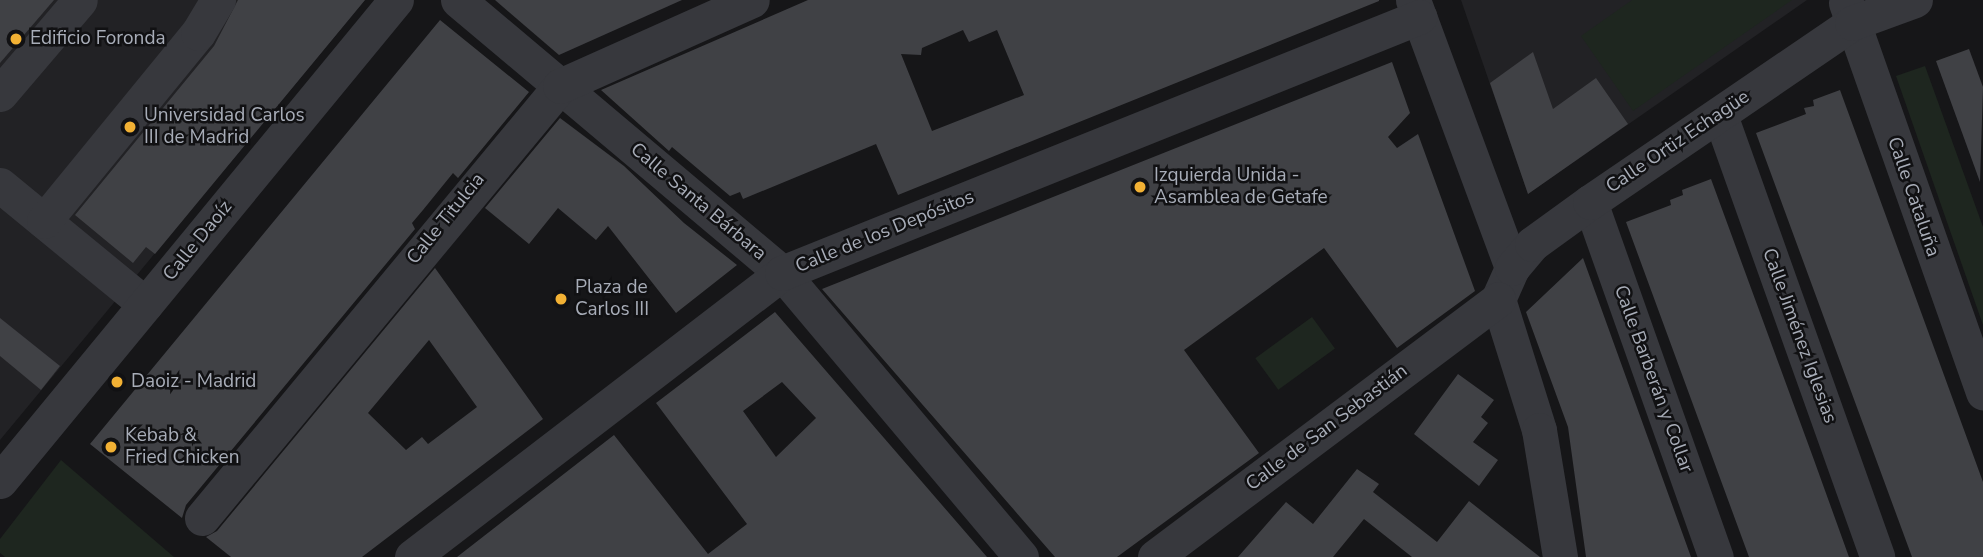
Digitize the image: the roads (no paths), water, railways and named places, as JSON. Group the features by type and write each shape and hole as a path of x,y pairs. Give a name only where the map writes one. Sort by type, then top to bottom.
{"street":[{"path":"0,94 80,0"},
{"path":"44,221 198,33 218,0"},
{"name":"Calle Daoíz","path":"0,481 396,0"},
{"name":"Calle Santa Bárbara","path":"458,0 782,273 1021,557"},
{"name":"Calle Titulcia","path":"202,518 560,86 752,0"},
{"name":"Calle Ortiz Echagüe","path":"1505,283 1532,244 1720,115 1848,11 1915,0"},
{"path":"1416,8 1505,283 1539,430 1560,557"},
{"name":"Calle de los Depósitos","path":"412,557 782,273 1416,8"},
{"name":"Calle Cataluña","path":"1848,11 1983,393"},
{"name":"Calle Jiménez Iglesias","path":"1720,115 1877,557"},
{"path":"0,185 145,304"},
{"name":"Calle Barberán y Collar","path":"1590,202 1716,557"},
{"name":"Calle de San Sebastián","path":"1169,553 1505,283"}],"place":[{"name":"Edificio Foronda","path":"16,39"},
{"name":"Universidad Carlos III de Madrid","path":"130,127"},
{"name":"Izquierda Unida - Asamblea de Getafe","path":"1140,187"},
{"name":"Plaza de Carlos III","path":"561,299"},
{"name":"Daoiz - Madrid","path":"117,382"},
{"name":"Kebab & Fried Chicken","path":"111,447"}]}
